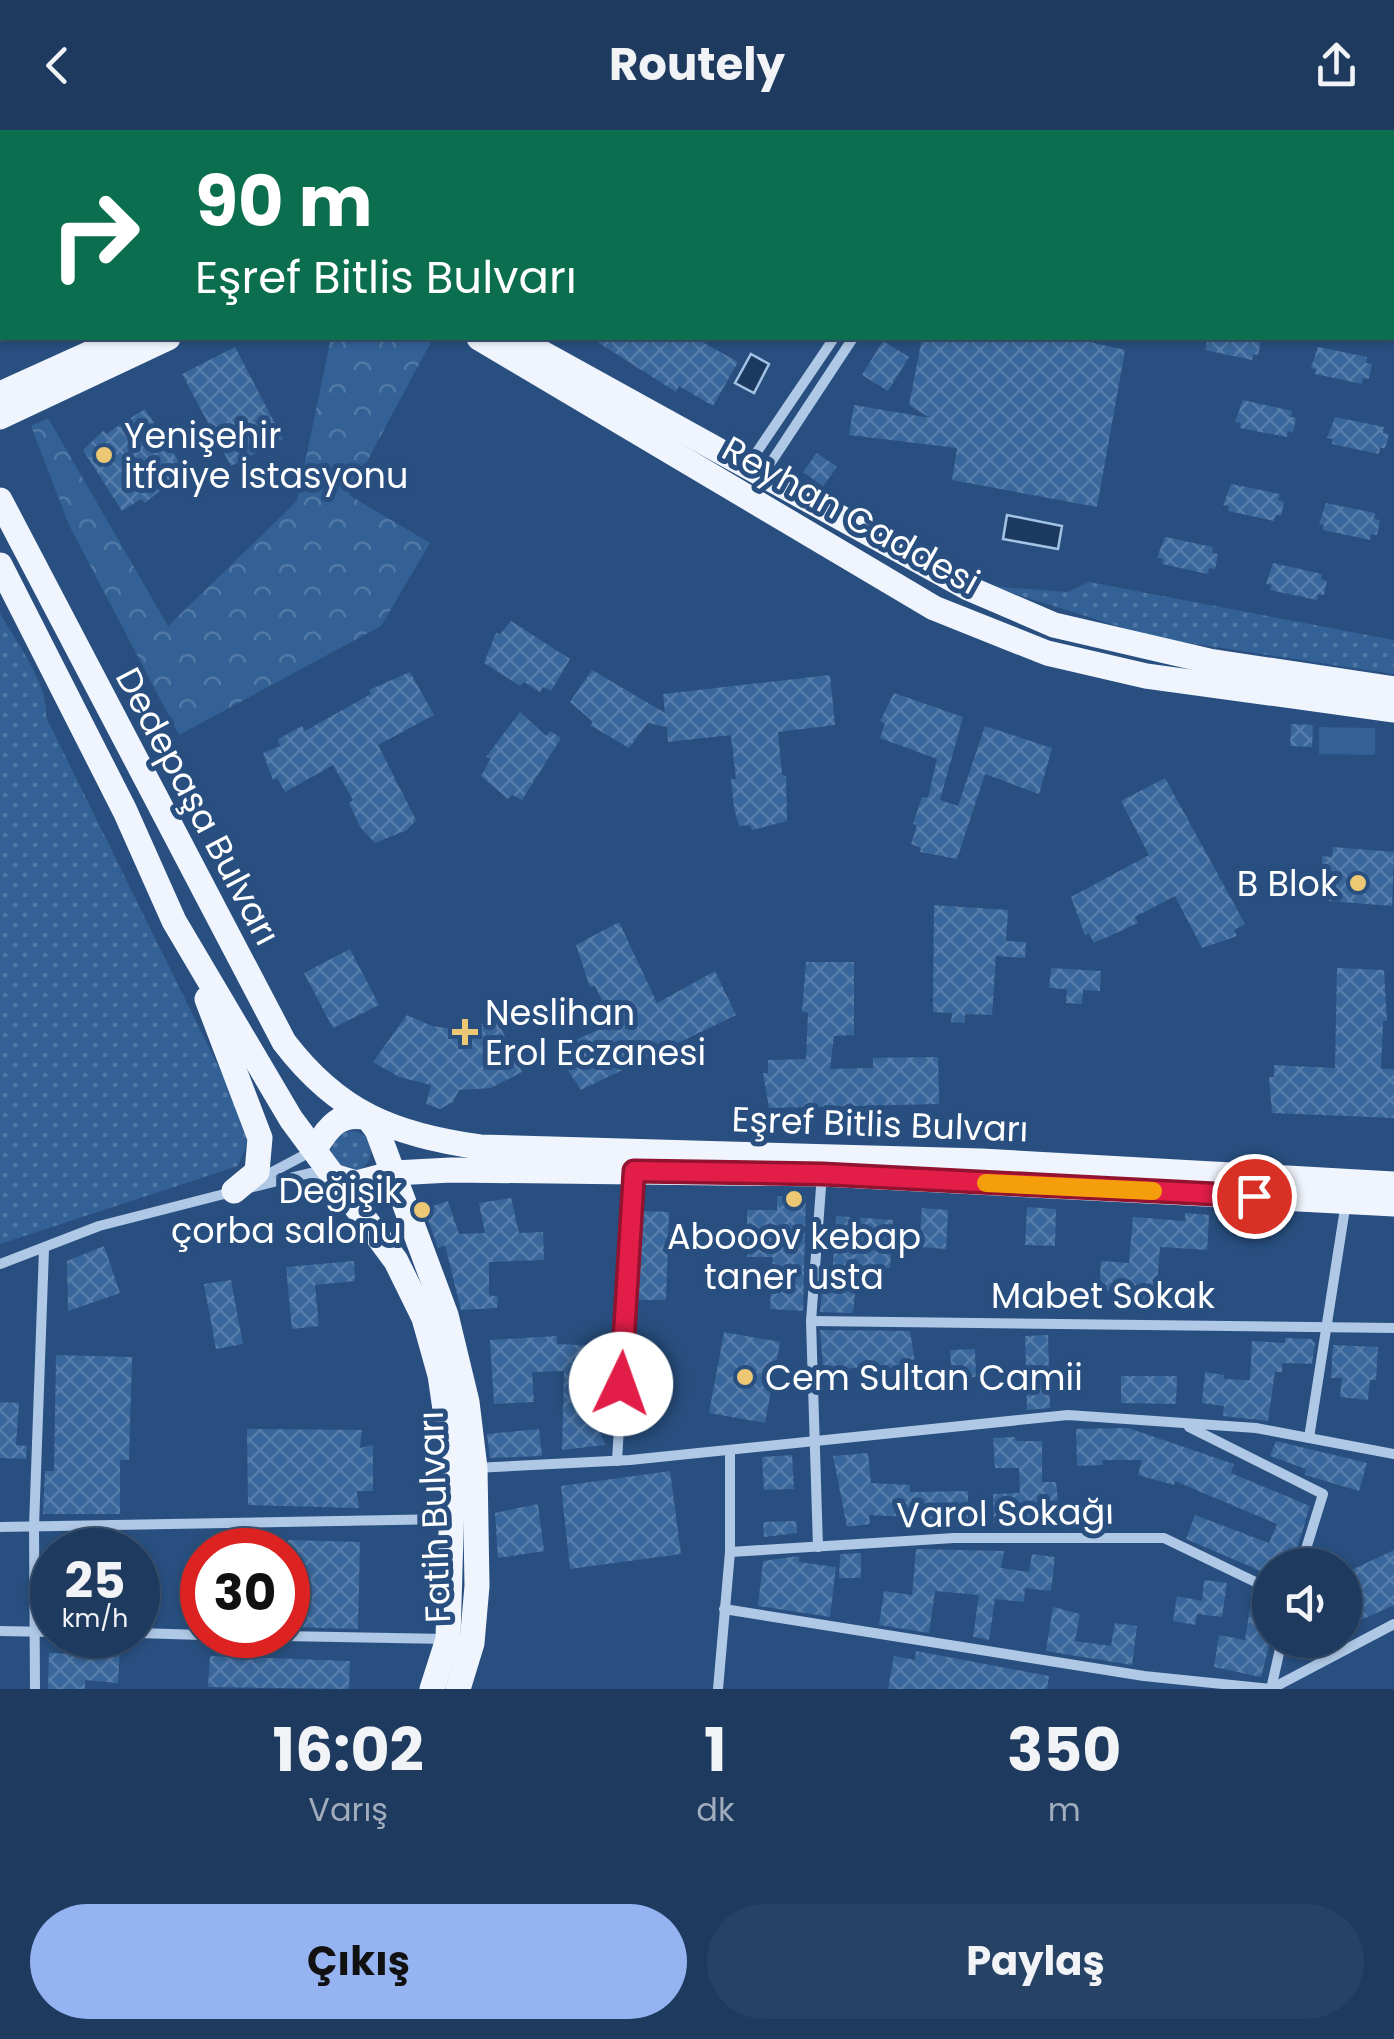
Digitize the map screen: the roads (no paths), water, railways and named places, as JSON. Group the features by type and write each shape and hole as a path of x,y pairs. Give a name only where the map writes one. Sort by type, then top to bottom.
{"main road":[{"path":"0,434 7,406 121,340"},
{"path":"7,406 163,340"},
{"name":"Reyhan Caddesi","path":"482,340 934,608 1047,653 1210,688 1394,710"},
{"name":"Reyhan Caddesi","path":"519,340 968,588 1054,624 1209,661 1394,689"},
{"name":"Dedepaşa Bulvarı","path":"1,499 284,1042 327,1091 368,1118"},
{"name":"Dedepaşa Bulvarı","path":"0,565 174,921 291,1119 315,1150"},
{"path":"174,921 260,1138 257,1172 234,1192"},
{"path":"315,1150 340,1118 368,1118 386,1146 394,1173 356,1182 332,1176"},
{"name":"Eşref Bitlis Bulvarı","path":"368,1118 424,1137 480,1148 981,1161 1394,1184"},
{"name":"Fatih Bulvarı","path":"315,1150 396,1260 424,1318 464,1466 452,1519 448,1639 432,1689"},
{"name":"Eşref Bitlis Bulvarı","path":"394,1173 822,1174 1394,1204"},
{"name":"Fatih Bulvarı","path":"394,1173 462,1367 464,1466 478,1586 472,1643 458,1689"}],"street":[{"path":"740,493 833,340"},
{"path":"740,493 852,340"},
{"path":"234,1192 315,1150"},
{"path":"616,1462 634,1171"},
{"path":"0,1264 98,1226 310,1173 332,1176"},
{"path":"818,1546 811,1321 822,1174"},
{"path":"1309,1438 1346,1201"},
{"path":"34,1527 44,1249"},
{"name":"Mabet Sokak","path":"811,1321 1326,1324 1394,1328"},
{"path":"464,1466 616,1462 812,1439 1068,1416 1256,1428 1394,1454"},
{"path":"1183,1424 1323,1494 1306,1548"},
{"path":"718,1689 730,1552 730,1450"},
{"path":"0,1527 452,1519"},
{"name":"Varol Sokağı","path":"730,1552 954,1538 1164,1538 1252,1581"},
{"path":"724,1609 1144,1676 1271,1689 1394,1624"},
{"path":"0,1631 30,1632"},
{"path":"310,1637 448,1639"},
{"path":"35,1689 36,1658"},
{"path":"1271,1689 1278,1658"}],"place":[{"name":"Yenişehir İtfaiye İstasyonu","path":"104,455"},
{"name":"B Blok","path":"1358,883"},
{"name":"Neslihan Erol Eczanesi","path":"465,1032"},
{"name":"Abooov kebap taner usta","path":"794,1199"},
{"name":"Değişik çorba salonu","path":"422,1210"},
{"name":"Cem Sultan Camii","path":"745,1377"}]}
